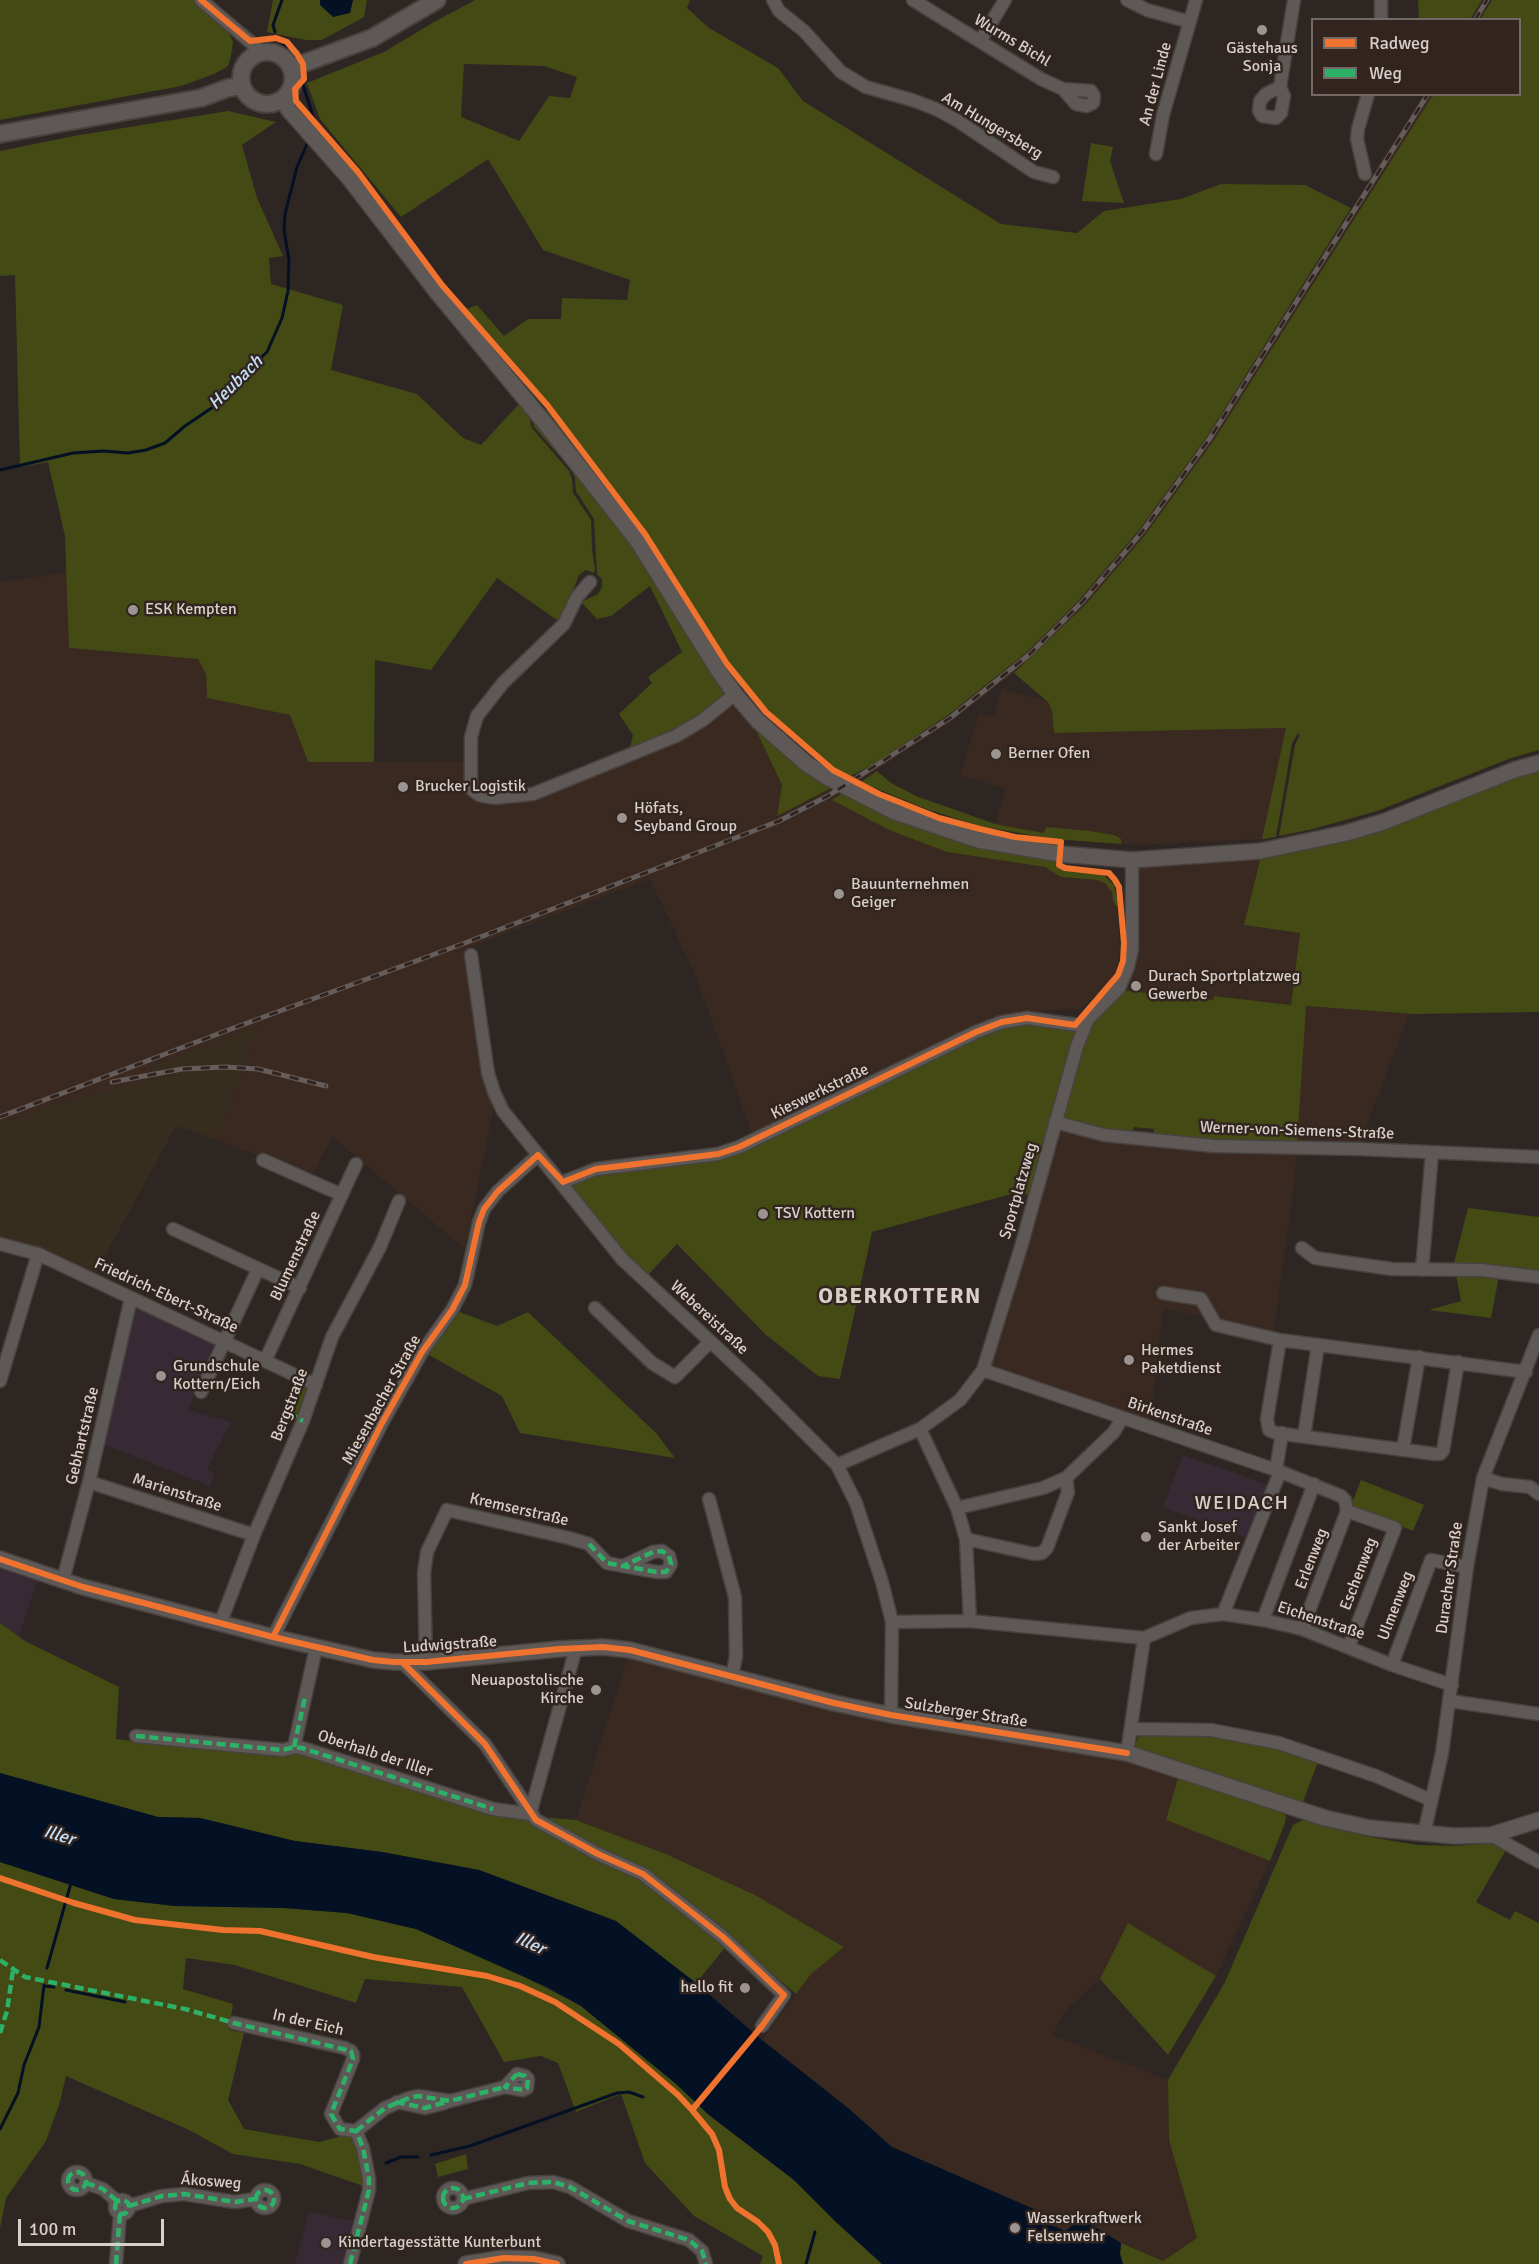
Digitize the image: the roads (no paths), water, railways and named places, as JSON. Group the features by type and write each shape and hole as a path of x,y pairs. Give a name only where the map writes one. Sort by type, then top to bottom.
{"main road":[{"path":"291,68 372,38 437,0"},
{"path":"262,52 273,52 284,59 291,68 292,84 284,97 273,103 259,103 248,96 242,86 242,70 248,59 262,52"},
{"path":"0,134 201,98 228,88 242,86"}],"street":[{"path":"201,0 262,52"},
{"name":"Am Hungersberg","path":"773,0 779,11 804,31 841,72 866,87 936,109 958,121 1034,172 1053,177"},
{"name":"Wurms Bichl","path":"913,0 1041,80 1063,89"},
{"path":"980,41 1005,0"},
{"path":"1127,0 1148,10 1190,22"},
{"name":"An der Linde","path":"1156,154 1163,115 1196,0"},
{"path":"1280,87 1294,0"},
{"path":"1381,0 1381,18"},
{"path":"1365,174 1357,139 1367,96"},
{"path":"284,97 288,109 349,178 435,291 549,428 637,540 735,694 758,721 807,764 827,777 895,812 988,842 1060,854 1132,860 1262,851 1346,833 1383,822 1514,770 1539,763"},
{"path":"590,582 578,597 564,624 503,683 477,716 471,737 471,789 479,795 494,798 533,794 676,736 703,720 735,694"},
{"name":"Sportplatzweg","path":"837,1465 920,1429 960,1400 983,1370 1021,1247 1077,1046 1088,1019 1119,988 1128,967 1131,950 1132,860"},
{"name":"Webereistraße","path":"471,955 488,1073 503,1111 563,1182 599,1232 622,1258 837,1465 856,1503 882,1582 892,1622 891,1715"},
{"name":"Kieswerkstraße","path":"563,1182 596,1169 718,1154 739,1147 976,1032 1002,1022 1027,1018 1085,1026"},
{"name":"Werner-von-Siemens-Straße","path":"1055,1122 1104,1135 1214,1146 1360,1149 1539,1157"},
{"path":"1422,1270 1432,1153"},
{"name":"Miesenbacher Straße","path":"273,1637 382,1423 422,1352 452,1310 465,1285 484,1209 498,1191 538,1155"},
{"path":"263,1160 342,1195"},
{"name":"Blumenstraße","path":"266,1361 356,1164"},
{"name":"Bergstraße","path":"220,1624 254,1535 303,1421 332,1337 380,1247 399,1201"},
{"path":"173,1229 300,1288"},
{"name":"Friedrich-Ebert-Straße","path":"0,1244 38,1254 316,1385"},
{"path":"1302,1248 1315,1258 1392,1269 1481,1270 1539,1277"},
{"path":"0,1381 38,1254"},
{"path":"201,1392 258,1269"},
{"path":"1163,1293 1201,1299 1216,1325 1280,1340 1526,1372"},
{"name":"Gebhartstraße","path":"63,1580 89,1482 131,1298"},
{"path":"595,1308 652,1363 675,1377 710,1342"},
{"path":"1280,1340 1267,1419 1269,1430 1282,1434 1435,1454 1443,1451 1458,1362"},
{"name":"Duracher Straße","path":"1424,1834 1442,1753 1467,1567 1484,1478 1538,1341"},
{"path":"1304,1436 1318,1345"},
{"path":"1403,1449 1419,1357"},
{"name":"Birkenstraße","path":"983,1370 1314,1484 1341,1496 1346,1505"},
{"path":"957,1508 1043,1488 1066,1478 1114,1432 1122,1418"},
{"path":"920,1429 957,1508 966,1539 970,1622"},
{"path":"1223,1614 1278,1471 1282,1434"},
{"path":"966,1539 1034,1554 1042,1553 1047,1548 1068,1491 1066,1478"},
{"path":"1484,1478 1502,1484 1530,1487 1539,1494"},
{"name":"Marienstraße","path":"89,1482 254,1535"},
{"path":"1263,1620 1314,1484"},
{"path":"709,1499 735,1597 736,1656 732,1677"},
{"name":"Erlenweg","path":"1302,1629 1346,1505"},
{"name":"Eschenweg","path":"1346,1505 1395,1528 1349,1646"},
{"name":"Kremserstraße","path":"426,1662 423,1573 427,1552 447,1510 589,1544 607,1563 622,1566"},
{"name":"Ludwigstraße","path":"0,1559 63,1580 220,1624 373,1660 403,1663 426,1662 603,1647 630,1650 802,1696"},
{"name":"Ulmenweg","path":"1392,1665 1431,1560 1467,1567"},
{"name":"Eichenstraße","path":"892,1622 970,1622 1144,1638 1191,1618 1223,1614 1302,1629 1452,1686"},
{"path":"1127,1753 1144,1638"},
{"path":"294,1747 316,1648"},
{"path":"530,1814 576,1648"},
{"path":"403,1663 485,1744 536,1820 598,1854 643,1874 723,1937 784,1995 762,2026"},
{"name":"Sulzberger Straße","path":"802,1696 891,1715 1127,1753 1325,1818 1370,1828 1454,1836 1491,1835 1539,1820"},
{"path":"1450,1701 1539,1714"},
{"path":"1131,1729 1211,1730 1279,1743 1376,1776 1431,1800"},
{"name":"Oberhalb der Iller","path":"136,1736 284,1750 294,1747 302,1748 493,1809 530,1814"},
{"path":"1491,1835 1539,1862"},
{"name":"In der Eich","path":"234,2023 351,2051 353,2059 331,2114 340,2128 356,2130"},
{"path":"350,2264 369,2190 366,2160 356,2130 396,2102 418,2096 450,2101 505,2087"},
{"path":"463,2199 528,2183 553,2182 570,2187 628,2221 689,2240 702,2251 706,2264"},
{"path":"86,2183 103,2189 122,2207 116,2264"},
{"name":"Ákosweg","path":"122,2207 162,2196 183,2194 235,2202 255,2199"},
{"path":"466,2264 504,2258 534,2259 557,2264"}],"water":[{"path":"320,0 353,0 350,13 333,17 320,5"},
{"name":"Iller","path":"0,1773 158,1817 200,1818 295,1841 382,1852 479,1870 616,1921 696,1983 892,2147 1036,2210 1034,2217 1065,2231 1085,2221 1121,2243 1120,2254 1123,2264 882,2264 794,2180 709,2115 675,2083 581,2006 549,1988 416,1929 347,1913 284,1908 175,1906 114,1899 0,1862"}],"waterway":[{"name":"Heubach","path":"275,32 273,25 282,0"},
{"name":"Heubach","path":"281,41 291,55"},
{"name":"Heubach","path":"303,85 314,119"},
{"name":"Heubach","path":"0,470 73,453 103,451 128,453 146,450 165,443 185,426 222,401 267,352 282,318 288,291 289,260 284,230 285,214 297,167 308,142"},
{"path":"47,1968 71,1883"},
{"path":"0,2129 18,2093 24,2065 39,2027 44,1985"},
{"path":"44,1986 54,1987"},
{"path":"66,1990 125,2002"},
{"path":"431,2155 470,2146 617,2093 629,2092 643,2097"},
{"path":"386,2163 401,2157 418,2157"},
{"path":"806,2264 815,2232"}],"railway":[{"path":"1476,18 1487,0"},
{"path":"0,1117 465,943 779,821 828,796 950,718 1030,654 1083,601 1142,532 1210,438 1427,96"},
{"path":"112,1082 182,1069 225,1067 258,1069 326,1086"}],"place":[{"name":"Gästehaus Sonja","path":"1262,30"},
{"name":"ESK Kempten","path":"133,610"},
{"name":"Berner Ofen","path":"996,754"},
{"name":"Brucker Logistik","path":"403,787"},
{"name":"Höfats, Seyband Group","path":"622,818"},
{"name":"Bauunternehmen Geiger","path":"839,894"},
{"name":"Durach Sportplatzweg Gewerbe","path":"1136,986"},
{"name":"TSV Kottern","path":"763,1214"},
{"name":"Hermes Paketdienst","path":"1129,1360"},
{"name":"Grundschule Kottern/Eich","path":"161,1376"},
{"name":"Sankt Josef der Arbeiter","path":"1146,1537"},
{"name":"Neuapostolische Kirche","path":"596,1690"},
{"name":"hello fit","path":"745,1988"},
{"name":"Wasserkraftwerk Felsenwehr","path":"1015,2228"},
{"name":"Kindertagesstätte Kunterbunt","path":"326,2243"}],"district":[{"name":"OBERKOTTERN","path":"900,1297"},
{"name":"WEIDACH","path":"1242,1504"}]}
